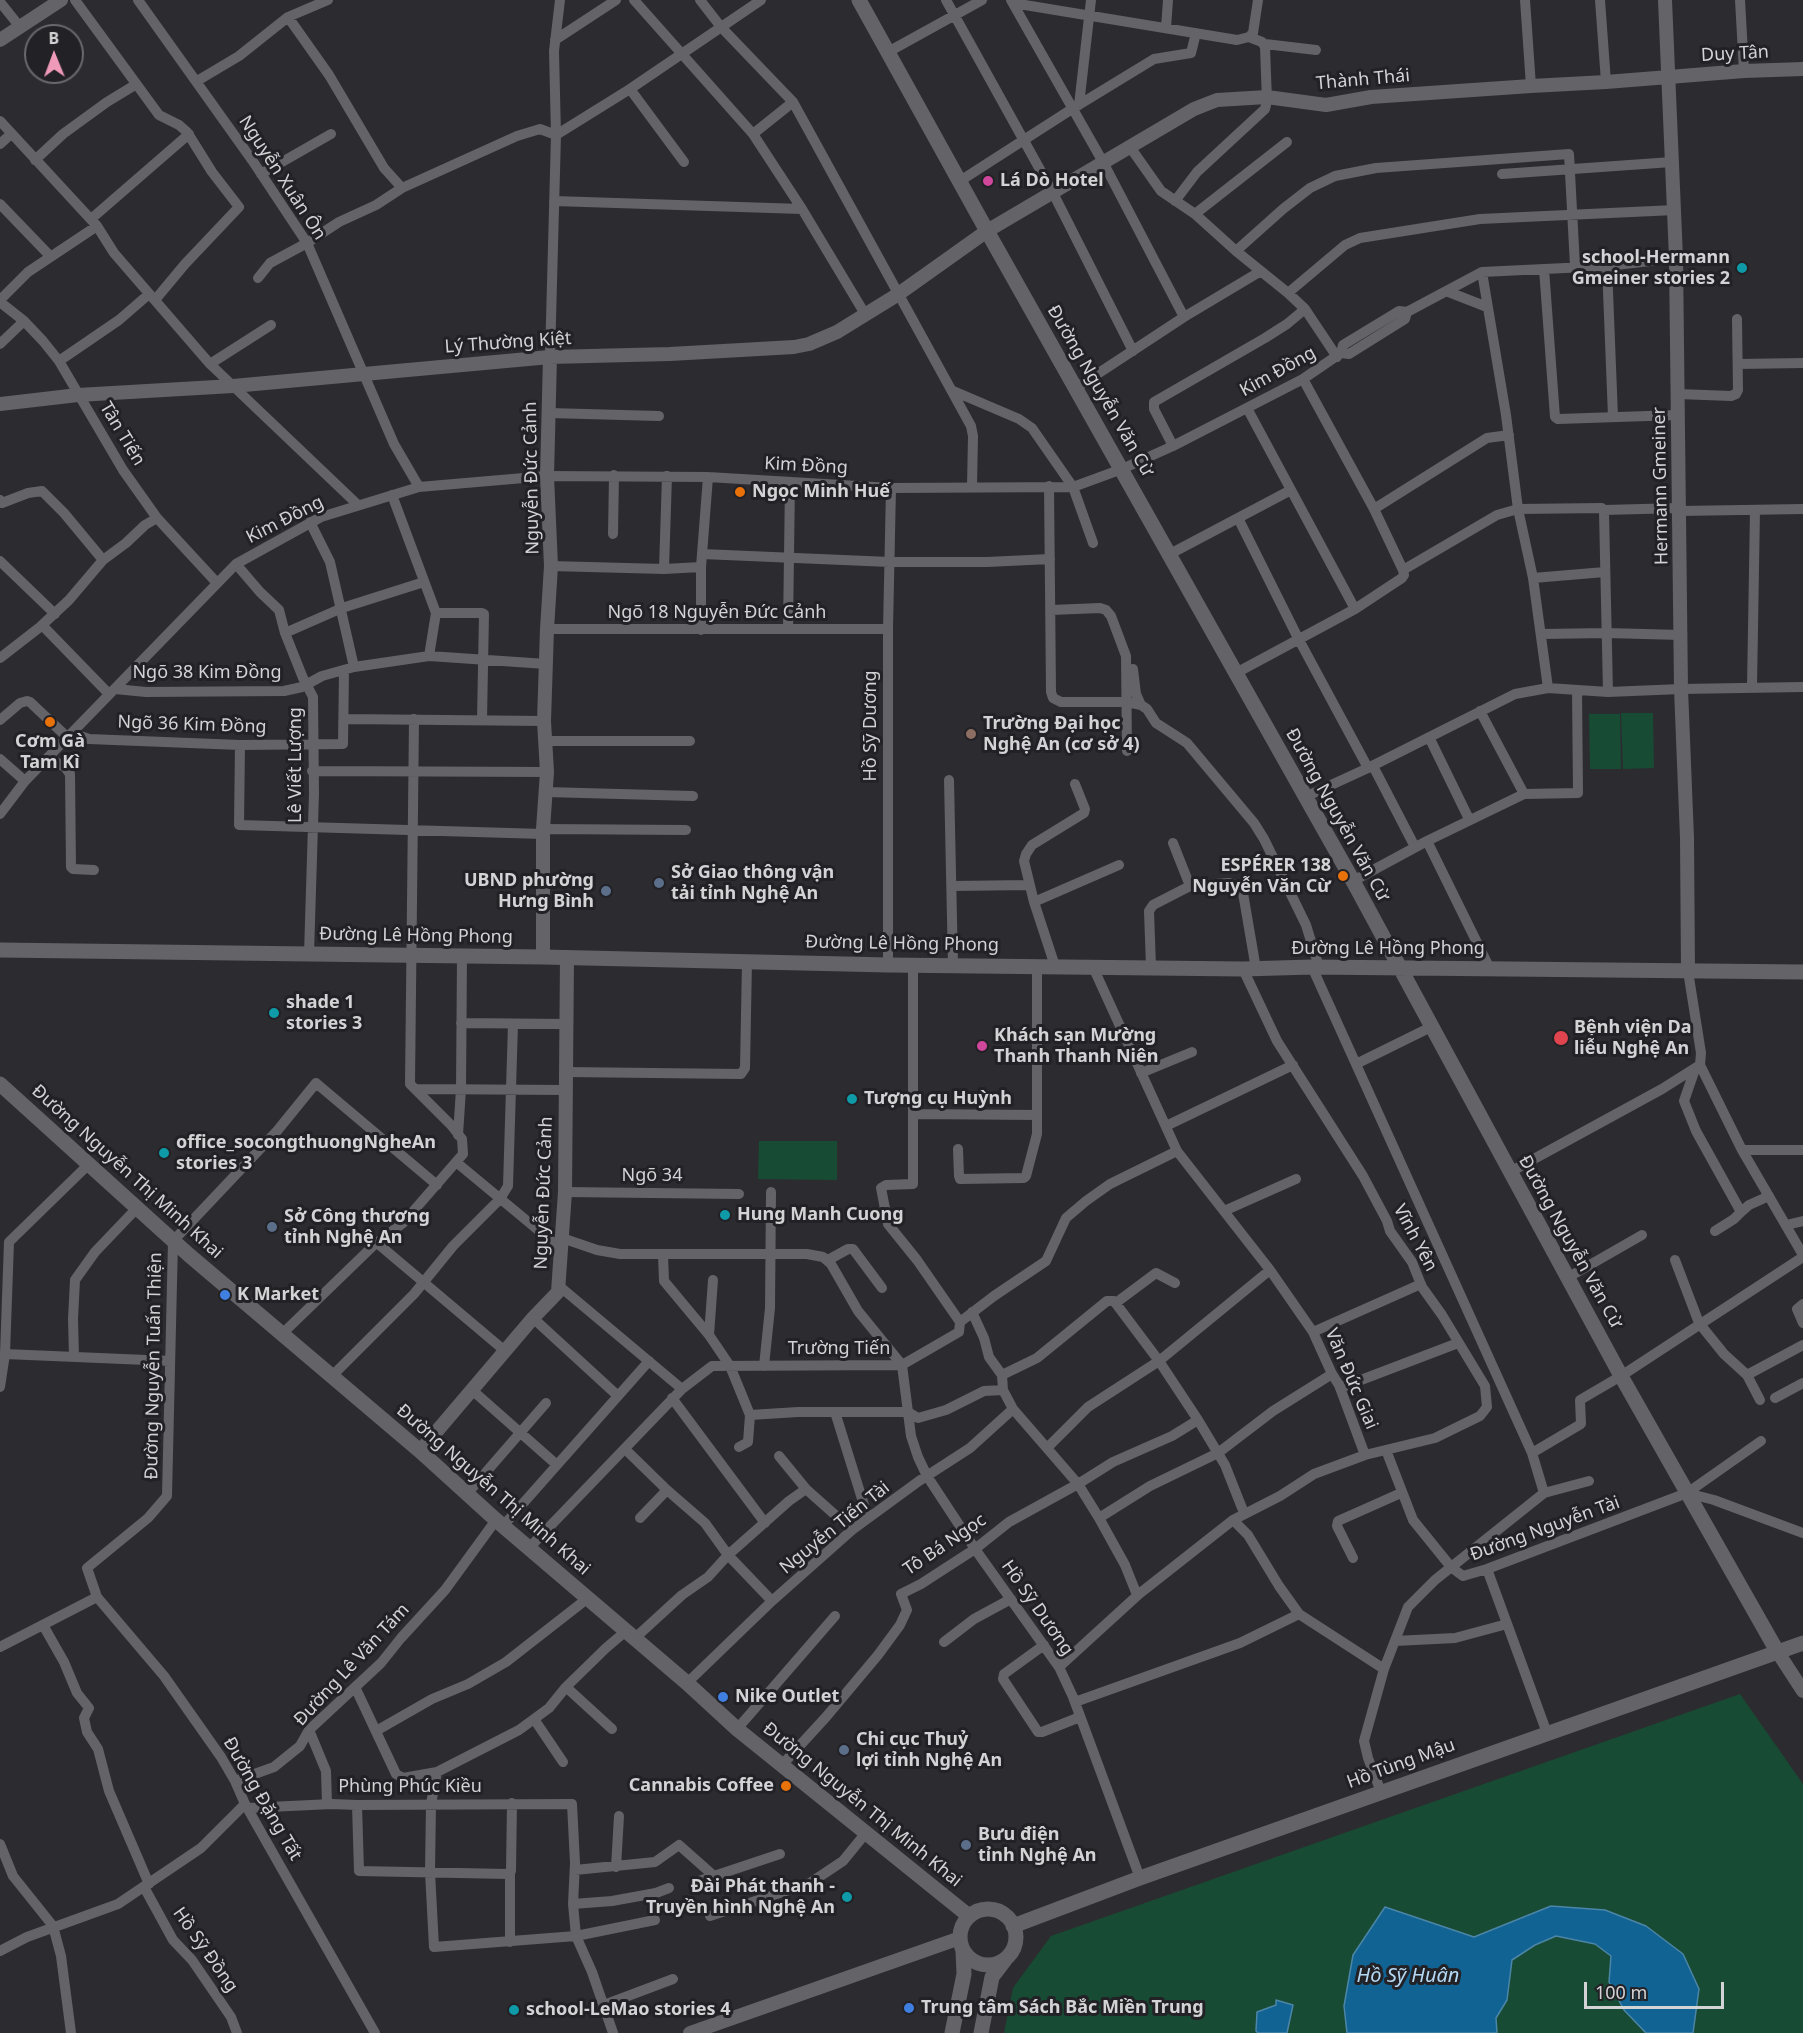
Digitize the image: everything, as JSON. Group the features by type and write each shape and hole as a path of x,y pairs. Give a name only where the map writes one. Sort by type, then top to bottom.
{"main road":[{"name":"Đường Nguyễn Văn Cừ","path":"859,0 1353,881 1621,1376 1777,1651"},
{"name":"Đường Lê Hồng Phong","path":"0,950 567,957 913,965 1803,972"},
{"name":"Đường Nguyễn Thị Minh Khai","path":"0,1084 173,1241 420,1451 737,1729 969,1916"},
{"name":"Hồ Tùng Mậu","path":"1014,1926 1140,1878 1803,1642"},
{"path":"952,2033 964,1974 963,1925 969,1916 979,1910 993,1910 1005,1915 1014,1926 1015,1943 992,1977 981,2033"},
{"path":"962,1945 971,1959 984,1965 995,1964 1007,1957"}],"street":[{"path":"0,40 61,0"},
{"path":"59,361 152,297 239,207 212,172 189,134 179,125 159,115 135,86 75,0"},
{"name":"Nguyễn Xuân Ôn","path":"138,0 197,81 307,243 394,444 419,487"},
{"path":"197,81 239,56 288,17 328,0"},
{"name":"Nguyễn Đức Cảnh","path":"543,957 543,831 547,772 544,721 551,566 547,476 556,135 555,40 560,0"},
{"path":"555,40 616,0"},
{"path":"634,0 753,134 802,209 865,314"},
{"path":"700,0 721,27 793,102 973,433 972,486"},
{"path":"258,278 270,263 339,222 376,205 402,188 517,136 540,129 556,135 630,89 761,0"},
{"path":"946,0 1053,193 1133,351"},
{"path":"888,52 982,0"},
{"path":"1075,107 1091,0"},
{"path":"1166,28 1168,0"},
{"path":"1249,37 1255,28 1258,0"},
{"path":"1525,0 1531,86"},
{"path":"1600,0 1606,82"},
{"name":"Hermann Gmeiner","path":"1665,0 1675,210 1681,689 1687,838 1688,971"},
{"path":"1740,0 1744,71"},
{"path":"0,2 20,27"},
{"path":"1012,2 1237,40 1249,37 1265,44 1316,50"},
{"path":"1012,2 1075,107 1184,317"},
{"path":"288,17 329,75 384,168 402,188"},
{"path":"960,181 1154,59 1191,53 1196,33"},
{"path":"1174,201 1197,172 1263,113 1267,97 1265,44"},
{"name":"Duy Tân","path":"1670,76 1803,69"},
{"name":"Thành Thái","path":"987,231 1194,109 1217,100 1267,97 1326,105 1371,97 1670,76"},
{"path":"35,160 63,134 107,102 135,86"},
{"path":"630,89 684,162"},
{"path":"753,134 793,102"},
{"path":"0,121 94,223 114,253 210,364 358,505"},
{"path":"0,144 11,134"},
{"path":"0,301 28,272 94,223 189,134"},
{"path":"261,174 331,134"},
{"path":"1195,214 1287,142"},
{"path":"1130,147 1161,191 1195,214 1288,293 1305,309 1339,355"},
{"path":"1236,251 1310,188 1335,176 1376,168 1569,154 1575,266"},
{"path":"1502,174 1672,162"},
{"path":"554,201 802,209"},
{"path":"0,204 51,257"},
{"path":"1288,293 1345,245 1360,238 1480,219 1675,210"},
{"name":"Lý Thường Kiệt","path":"0,404 78,395 233,386 550,357 670,354 794,347 823,339 897,295 987,231"},
{"path":"1446,291 1482,272 1607,266 1676,258"},
{"path":"1607,266 1613,417"},
{"path":"1544,269 1555,417 1558,419 1678,415"},
{"path":"1077,388 1184,317 1261,271"},
{"path":"1482,272 1509,435 1518,509 1542,634 1548,688"},
{"path":"1446,291 1487,307"},
{"name":"Kim Đồng","path":"0,814 25,781 236,564 321,517 419,487 547,476 708,477 891,488 1073,487 1122,469 1173,446 1303,379 1339,355 1343,345 1368,336 1399,311 1407,312 1446,291"},
{"name":"Tân Tiến","path":"0,301 24,321 59,361 123,470 157,518 217,584"},
{"path":"1173,446 1154,409 1154,402 1265,338 1305,309"},
{"path":"1678,394 1734,395 1738,390 1737,319"},
{"path":"0,344 24,321"},
{"path":"210,364 271,326"},
{"path":"1738,364 1803,363"},
{"path":"1236,673 1355,609 1404,575 1374,509 1303,379"},
{"path":"951,390 1019,418 1037,433 1073,487 1093,543"},
{"path":"1247,408 1355,609"},
{"path":"549,413 659,416"},
{"path":"1374,509 1487,438 1509,435"},
{"path":"613,534 614,475"},
{"path":"664,569 667,476"},
{"path":"701,630 701,567 708,477"},
{"path":"788,629 790,482"},
{"path":"1049,486 1051,692 1053,698 1061,702 1127,702 1147,709 1156,723 1191,747 1264,839 1306,925 1315,967 1356,1064 1532,1453 1544,1493"},
{"name":"Hồ Sỹ Dương","path":"888,964 888,629 891,488"},
{"path":"1170,554 1291,490"},
{"path":"0,500 2,503 28,493 42,491 64,513 103,560"},
{"path":"392,495 436,614 429,656"},
{"path":"1403,570 1497,515 1518,509 1598,507 1604,510 1803,509"},
{"path":"1604,510 1608,692"},
{"path":"1752,687 1755,510"},
{"path":"0,658 55,614 103,560 145,525 157,518"},
{"path":"1238,518 1298,638 1415,847"},
{"path":"310,522 330,562 342,609 349,669 344,719 544,721"},
{"path":"702,554 890,562 987,562 1050,559"},
{"path":"0,561 55,614"},
{"name":"Lê Viết Lượng","path":"236,564 279,610 285,633 313,697 313,829 309,954"},
{"path":"551,566 664,569 701,567"},
{"path":"1533,578 1605,572"},
{"path":"285,633 342,609 424,582"},
{"path":"1051,610 1100,609 1109,612 1126,656 1127,751"},
{"path":"436,614 484,614 482,720"},
{"path":"42,625 112,692"},
{"name":"Ngõ 18 Nguyễn Đức Cảnh","path":"547,629 888,629"},
{"path":"1542,634 1681,635"},
{"name":"Ngõ 38 Kim Đồng","path":"112,692 284,691 308,685 322,676 349,669 429,656 546,664"},
{"path":"1133,669 1136,694 1141,705"},
{"path":"1305,797 1371,767 1515,694 1548,688 1608,692 1803,687"},
{"path":"1353,881 1469,819 1524,794 1578,793 1577,690"},
{"path":"0,720 20,703 30,702 70,735"},
{"path":"1480,711 1524,794"},
{"name":"Ngõ 36 Kim Đồng","path":"70,735 89,739 240,745 343,744 344,719"},
{"path":"282,1334 377,1243 403,1223 463,1154 462,1139 410,1084 414,719"},
{"path":"1429,738 1469,819"},
{"path":"546,741 690,741"},
{"path":"240,745 239,825 412,831 686,830"},
{"path":"48,758 65,767 70,774 71,867 94,870"},
{"path":"0,759 25,781"},
{"path":"312,771 547,772"},
{"path":"949,780 953,965"},
{"path":"1055,966 1034,902 1024,861 1030,848 1085,811 1075,784"},
{"path":"546,792 693,796"},
{"path":"1427,841 1490,969"},
{"path":"1151,967 1150,908 1190,886 1173,843"},
{"path":"1034,902 1119,865"},
{"name":"Vĩnh Yên","path":"1190,886 1229,883 1241,888 1250,969 1277,1041 1363,1176 1390,1231 1412,1262 1421,1284 1485,1386 1487,1407 1480,1416 1435,1438 1365,1455"},
{"path":"952,886 1029,885"},
{"path":"458,1134 461,1089 462,956"},
{"name":"Nguyễn Đức Cảnh","path":"420,1451 533,1318 558,1292 565,1192 567,957"},
{"path":"566,1072 741,1074 745,1068 747,961"},
{"path":"913,965 914,1184 886,1185 880,1188 888,1224 917,1260 960,1322"},
{"path":"958,1149 960,1179 1024,1178 1026,1176 1035,1146 1037,1115 1037,966"},
{"name":"Văn Đức Giai","path":"1059,1667 1137,1595 1233,1520 1280,1496 1314,1474 1365,1455 1340,1388 1313,1332 1270,1270 1177,1151 1093,967"},
{"path":"1688,971 1701,1053 1698,1067 1684,1101 1696,1131 1741,1212"},
{"path":"461,1023 566,1024"},
{"path":"332,1377 373,1338 453,1246 500,1199 508,1186 513,1024"},
{"path":"1356,1064 1431,1027"},
{"path":"1141,1073 1192,1052"},
{"path":"1166,1126 1293,1065"},
{"path":"1532,1453 1581,1424 1580,1400 1621,1376 1803,1256 1742,1150 1698,1067"},
{"path":"1510,1172 1698,1067"},
{"path":"173,1241 277,1131 316,1083 437,1185"},
{"path":"415,1089 565,1090"},
{"path":"913,1114 1037,1115"},
{"path":"1742,1150 1803,1150"},
{"name":"Trường Tiến","path":"529,1548 672,1398 712,1366 902,1365 959,1332 960,1322 972,1312 1046,1261 1066,1218 1086,1201 1110,1184 1177,1151"},
{"path":"456,1162 500,1199 561,1244 609,1253 813,1255 828,1260 858,1311 902,1365"},
{"path":"0,1387 5,1354 3,1279 9,1242 89,1164"},
{"path":"1224,1211 1296,1179"},
{"name":"Ngõ 34","path":"565,1192 739,1194"},
{"path":"764,1366 770,1308 771,1192"},
{"path":"1715,1231 1734,1219 1749,1205 1769,1196"},
{"path":"74,1357 75,1280 95,1252 137,1208"},
{"path":"1786,1225 1803,1221"},
{"path":"0,1232 9,1242"},
{"path":"1568,1278 1642,1235"},
{"name":"Đường Nguyễn Tuấn Thiện","path":"97,1598 87,1568 148,1518 167,1496 173,1241"},
{"path":"377,1243 506,1351"},
{"path":"828,1260 848,1249 853,1249 882,1288"},
{"path":"663,1255 664,1281 730,1366 750,1415 748,1442 740,1447"},
{"path":"1675,1260 1699,1323 1724,1354 1747,1375 1760,1400"},
{"path":"1047,1448 1088,1407 1159,1361 1270,1270"},
{"path":"1002,1375 1037,1358 1107,1301 1117,1302 1154,1274 1159,1274 1175,1283"},
{"path":"708,1335 713,1280"},
{"path":"1313,1332 1421,1284"},
{"path":"558,1285 682,1389"},
{"path":"1117,1302 1159,1361 1218,1453 1230,1476 1244,1513"},
{"path":"1803,1304 1797,1309 1803,1323"},
{"path":"972,1312 984,1338 989,1357 1002,1375 1003,1390 1013,1409 1078,1484 1125,1565 1137,1595"},
{"path":"533,1318 618,1396"},
{"path":"1340,1388 1458,1343"},
{"path":"1747,1375 1803,1345"},
{"path":"5,1354 170,1361"},
{"name":"Đường Lê Văn Tám","path":"236,1781 274,1767 300,1746 309,1730 381,1663 500,1523 557,1465 650,1361"},
{"name":"Hồ Sỹ Dương","path":"902,1365 911,1436 918,1457 927,1476 975,1549 1059,1667 1075,1702 1140,1878"},
{"path":"1099,1518 1150,1486 1218,1453 1273,1411 1332,1374"},
{"path":"1775,1398 1803,1383"},
{"path":"472,1390 557,1465"},
{"path":"750,1415 908,1412 918,1418 946,1410 984,1391 1003,1390"},
{"path":"672,1398 765,1523"},
{"path":"467,1494 546,1403"},
{"name":"Nguyễn Tiến Tài","path":"687,1683 772,1601 852,1530 969,1448 1013,1409"},
{"path":"835,1412 868,1518"},
{"name":"Tô Bá Ngọc","path":"782,1765 826,1717 900,1625 907,1610 901,1594 921,1584 975,1549 1009,1522 1113,1462 1172,1436 1198,1420"},
{"name":"Đường Nguyễn Tài","path":"1382,1792 1368,1758 1364,1741 1384,1669 1408,1607 1451,1567 1463,1576 1487,1569 1687,1493 1761,1441"},
{"path":"625,1449 705,1524 728,1555 772,1601"},
{"path":"1386,1450 1413,1520 1451,1567 1544,1493 1589,1480"},
{"path":"779,1456 806,1489 852,1530"},
{"path":"355,1687 396,1774 403,1778 437,1772 519,1730 549,1708 566,1686 606,1647 631,1635 708,1576 728,1555 789,1501 806,1489"},
{"path":"640,1518 667,1490"},
{"path":"1353,1558 1337,1526 1338,1521 1401,1493"},
{"path":"1687,1493 1714,1500 1803,1533"},
{"path":"1233,1520 1248,1535 1299,1614 1384,1669"},
{"path":"1487,1569 1547,1733"},
{"path":"0,1647 97,1598"},
{"name":"Đường Đặng Tất","path":"97,1598 164,1676 236,1781 246,1806 375,2033"},
{"path":"376,1731 432,1699 468,1684 506,1662 588,1598"},
{"path":"944,1642 974,1619 1011,1599"},
{"path":"1075,1702 1240,1643 1299,1614"},
{"path":"737,1729 834,1616"},
{"path":"1395,1641 1455,1638 1507,1624"},
{"name":"Hồ Sỹ Đồng","path":"43,1625 64,1662 77,1693 89,1708 84,1718 87,1732 98,1749 109,1791 147,1885 173,1940 205,1977 231,2017 237,2033"},
{"path":"1044,1645 1004,1674 1003,1679 1038,1732 1080,1717"},
{"path":"1777,1651 1803,1691"},
{"path":"566,1686 612,1729"},
{"path":"534,1719 563,1762"},
{"path":"309,1730 325,1766 327,1804"},
{"path":"437,1772 431,1804 430,1872 434,1947 576,1936 655,1920"},
{"path":"510,1942 512,1803"},
{"name":"Phùng Phúc Kiều","path":"246,1806 572,1804 575,1870"},
{"path":"357,1805 358,1871 510,1873"},
{"path":"0,1951 53,1926 118,1904 201,1848 246,1806"},
{"path":"616,1867 619,1816"},
{"path":"710,1916 810,1883 843,1861 865,1834"},
{"path":"0,1844 13,1876 53,1926 61,1956 71,2033"},
{"path":"613,2033 592,1972 576,1936 573,1905 575,1870 655,1862 679,1845 714,1876"},
{"path":"696,1882 780,1854"},
{"path":"573,1905 612,1901 656,1893 669,1888"},
{"path":"690,2033 962,1945"},
{"path":"604,2005 673,1979"}],"green space":[{"path":"1621,713 1653,713 1654,768 1623,769"},
{"path":"1589,714 1620,714 1621,769 1590,769"},
{"path":"759,1141 837,1141 837,1180 758,1179"},
{"path":"1740,1694 1803,1784 1803,2033 1004,2033 1013,1988 1051,1936"}],"water":[{"name":"Hồ Sỹ Huân","path":"1551,1906 1605,1910 1646,1926 1683,1954 1699,1989 1693,2033 1646,2033 1624,2010 1609,1982 1611,1956 1595,1944 1556,1936 1535,1945 1512,1960 1507,2000 1496,2018 1497,2033 1347,2033 1344,2006 1353,1955 1385,1907 1474,1937"},
{"path":"1276,2000 1293,2005 1287,2033 1258,2033 1256,2031 1257,2012 1276,2005"}],"place":[{"name":"Lá Dò Hotel","path":"988,181"},
{"name":"school-Hermann Gmeiner stories 2","path":"1742,268"},
{"name":"Ngọc Minh Huế","path":"740,492"},
{"name":"Cơm Gà Tam Kì","path":"50,722"},
{"name":"Trường Đại học Nghệ An (cơ sở 4)","path":"971,734"},
{"name":"ESPÉRER 138 Nguyễn Văn Cừ","path":"1343,876"},
{"name":"Sở Giao thông vận tải tỉnh Nghệ An","path":"659,883"},
{"name":"UBND phường Hưng Bình","path":"606,891"},
{"name":"shade 1 stories 3","path":"274,1013"},
{"name":"Bệnh viện Da liễu Nghệ An","path":"1561,1038"},
{"name":"Khách sạn Mường Thanh Thanh Niên","path":"982,1046"},
{"name":"Tượng cụ Huỳnh","path":"852,1099"},
{"name":"office_socongthuongNgheAn stories 3","path":"164,1153"},
{"name":"Hung Manh Cuong","path":"725,1215"},
{"name":"Sở Công thương tỉnh Nghệ An","path":"272,1227"},
{"name":"K Market","path":"225,1295"},
{"name":"Nike Outlet","path":"723,1697"},
{"name":"Chi cục Thuỷ lợi tỉnh Nghệ An","path":"844,1750"},
{"name":"Cannabis Coffee","path":"786,1786"},
{"name":"Bưu điện tỉnh Nghệ An","path":"966,1845"},
{"name":"Đài Phát thanh - Truyền hình Nghệ An","path":"847,1897"},
{"name":"Trung tâm Sách Bắc Miền Trung","path":"909,2008"},
{"name":"school-LeMao stories 4","path":"514,2010"}]}
